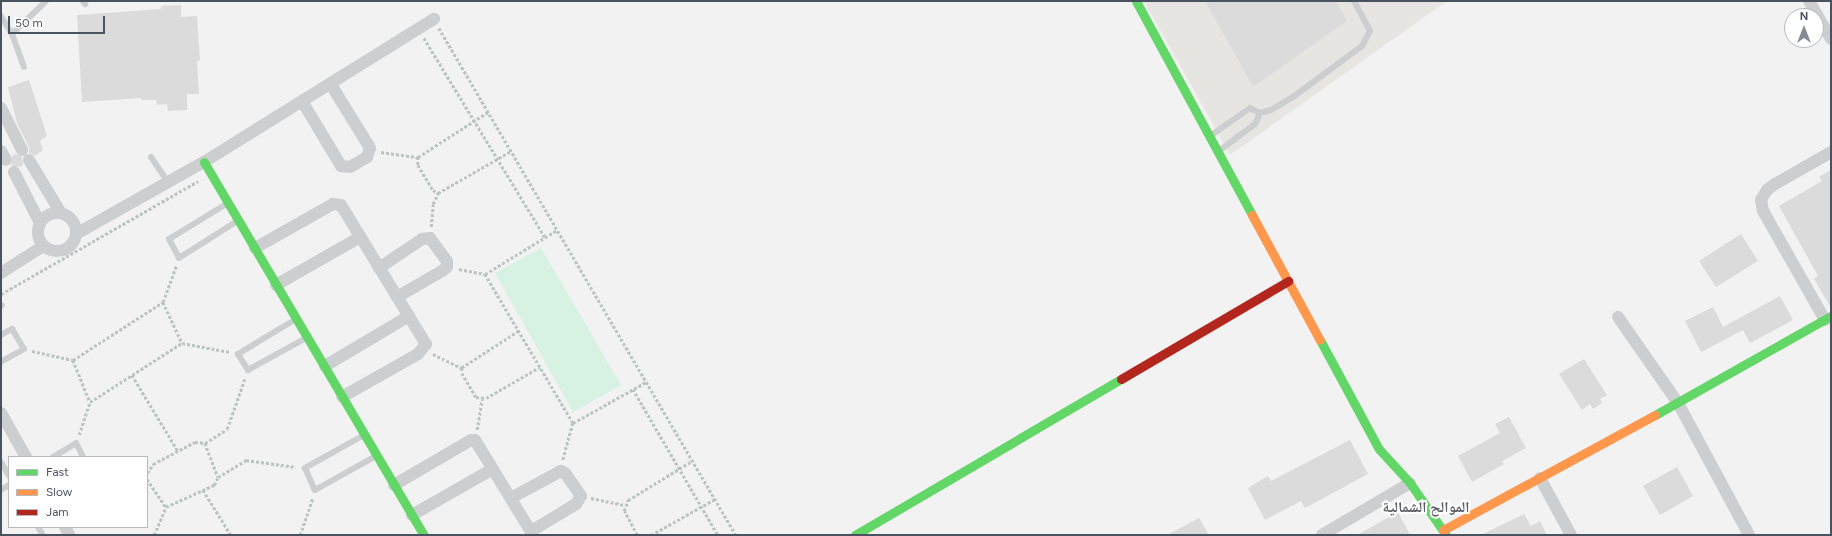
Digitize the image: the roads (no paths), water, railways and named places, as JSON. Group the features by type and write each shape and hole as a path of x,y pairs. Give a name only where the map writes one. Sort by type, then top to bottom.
{"street":[{"path":"1136,1 1379,449 1410,483 1445,532 1828,318 1763,211 1761,200 1767,190 1775,184 1831,152"},
{"path":"1810,1 1831,39"},
{"path":"76,234 204,162 434,19"},
{"path":"302,101 341,166 350,167 368,157 371,151 330,83"},
{"path":"1,108 25,155 61,214 73,221 76,234 71,246 66,250 54,252 43,246 38,235 40,223 14,172"},
{"path":"204,162 424,535"},
{"path":"255,248 333,204 341,205 409,316 425,347 342,397"},
{"path":"40,223 49,215 61,214"},
{"path":"276,285 360,237"},
{"path":"379,268 422,239 430,238 447,261 447,267 397,297"},
{"path":"1,273 43,246"},
{"path":"855,535 1288,281"},
{"path":"324,366 409,316"},
{"path":"1618,318 1678,403 1749,535"},
{"path":"1,413 25,456"},
{"path":"394,485 471,440 475,440 532,533 576,504 580,496 565,473 561,471 511,498"},
{"path":"412,515 493,469"},
{"path":"1540,478 1571,535"},
{"path":"1322,535 1410,483"}],"lane":[{"path":"12,34 46,1"},
{"path":"1209,136 1250,108 1260,113 1271,110 1293,97 1362,46 1370,31 1354,1"},
{"path":"1,16 12,34 24,67"},
{"path":"1218,152 1255,124 1260,113"},
{"path":"151,157 168,182"},
{"path":"228,203 169,239 179,258 239,220"},
{"path":"296,319 238,354 248,370 307,337"},
{"path":"1,335 12,329 24,349 1,362"},
{"path":"364,434 305,468 315,490 377,455"},
{"path":"55,456 76,443 82,456"},
{"path":"1,462 8,474"}],"district":[{"name":"الموالح الشمالية","path":"1426,508"}]}
